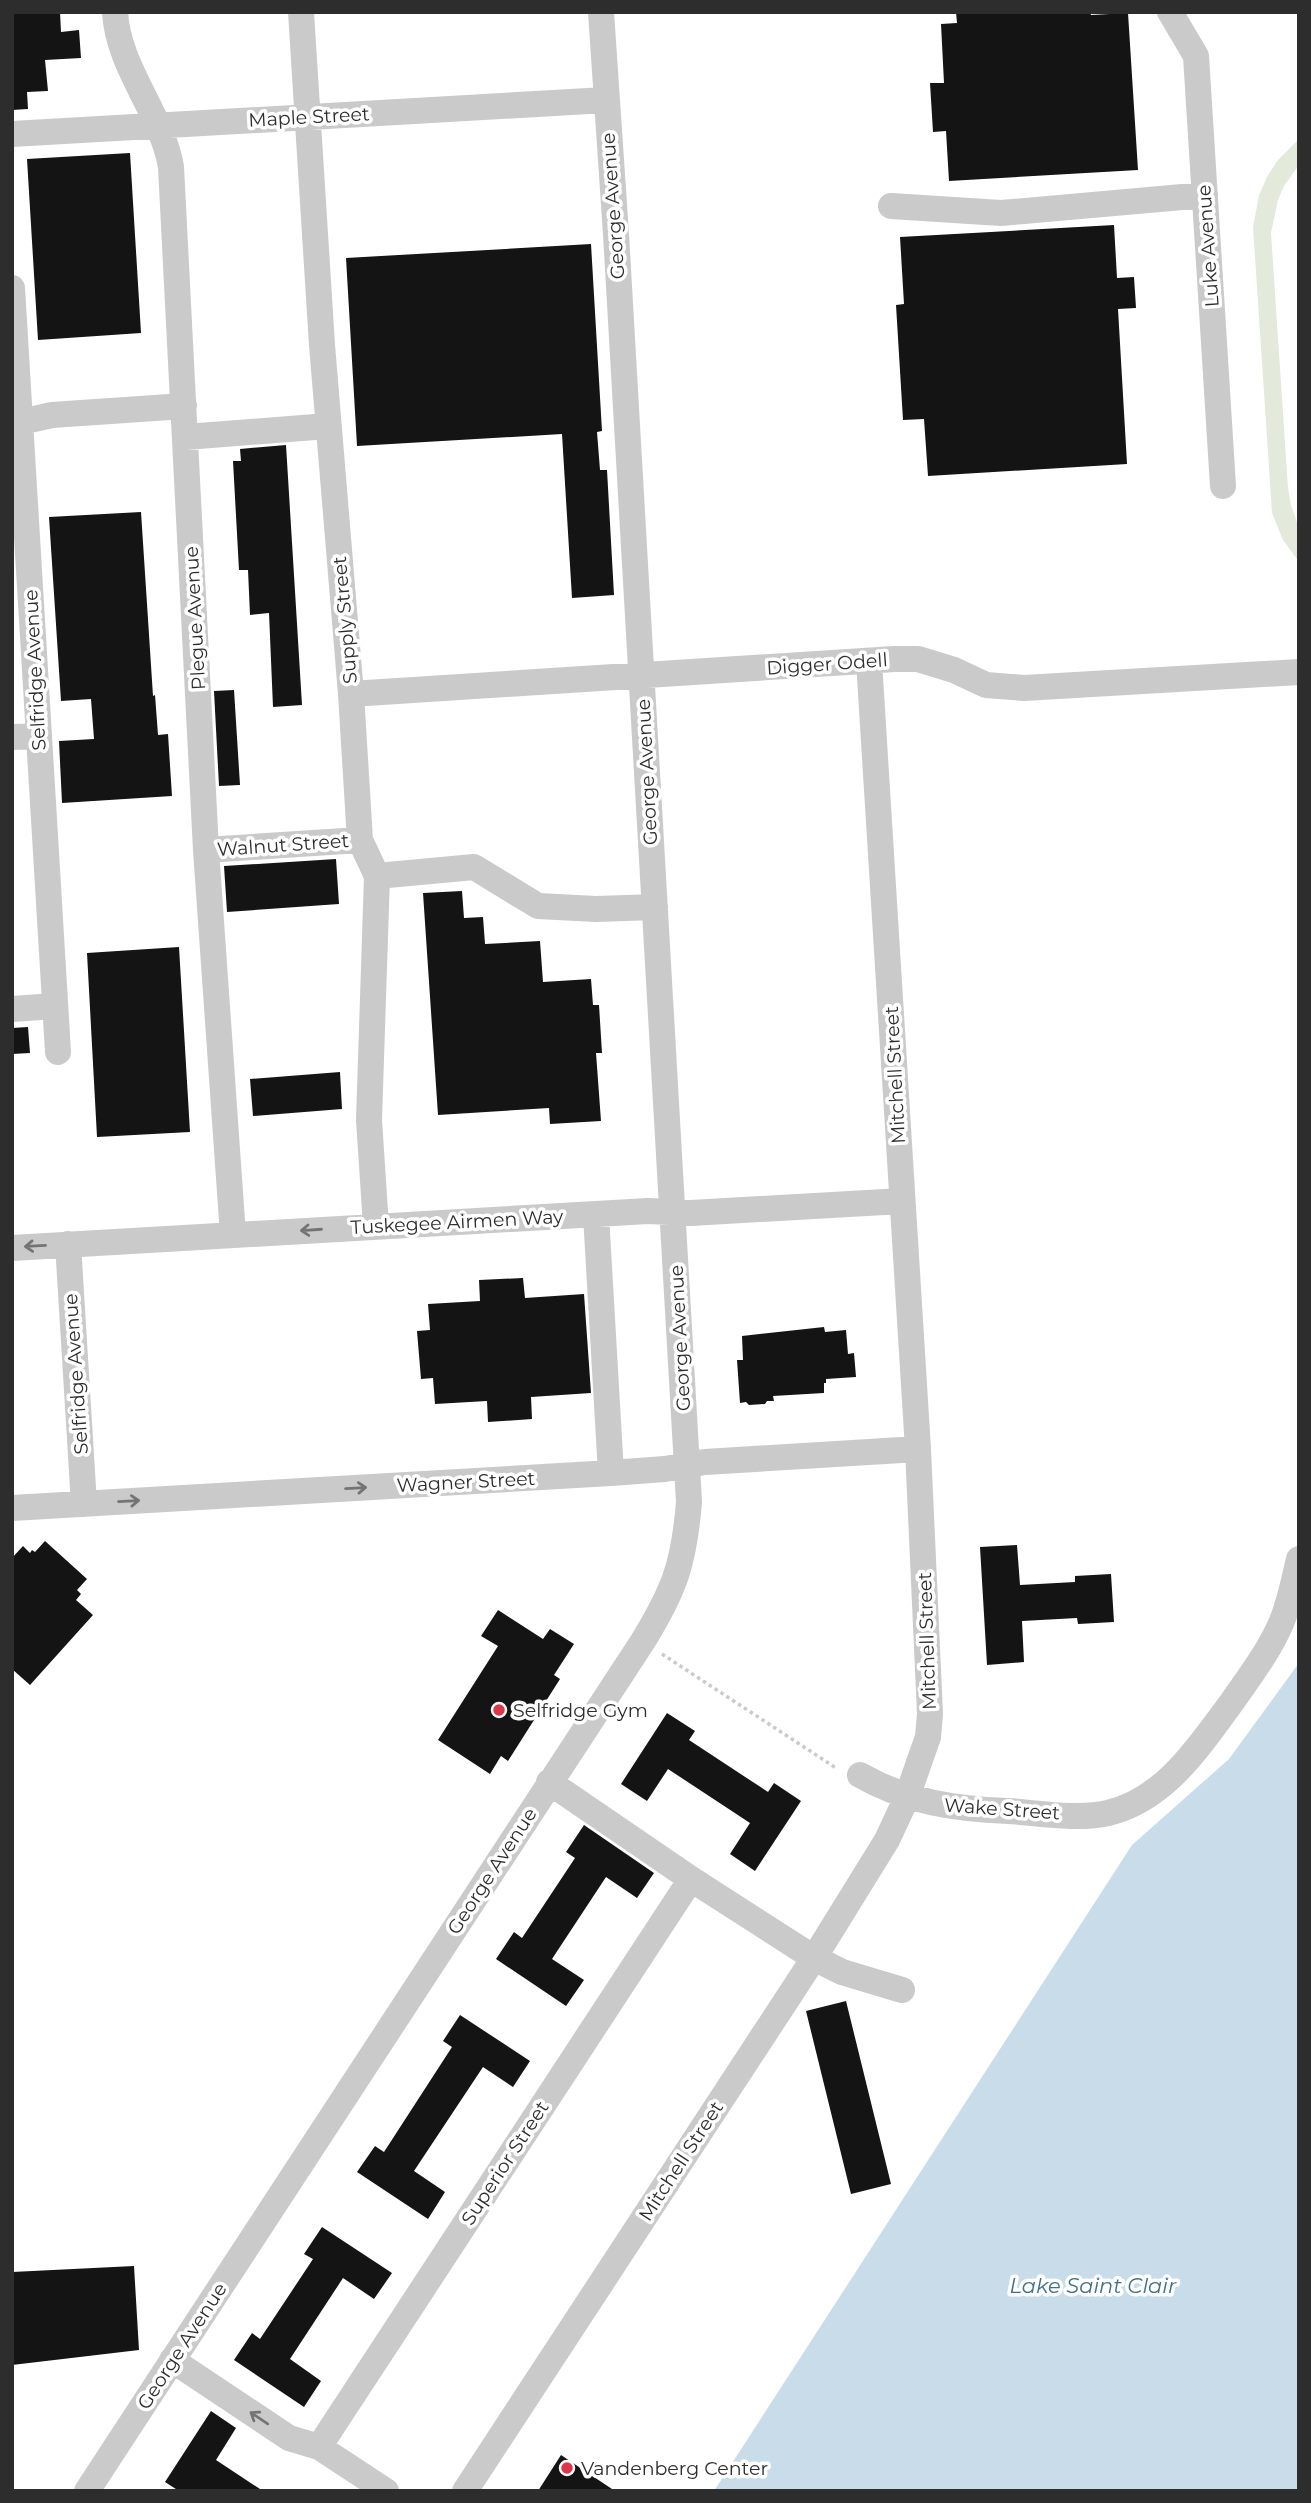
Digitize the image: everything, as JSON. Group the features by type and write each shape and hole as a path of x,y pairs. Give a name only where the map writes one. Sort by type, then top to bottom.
{"street":[{"name":"Plegue Avenue","path":"115,12 120,45 166,144 171,167 206,850 233,1235"},
{"name":"Supply Street","path":"301,12 322,345 351,694 360,839 377,876 369,1120 376,1226"},
{"name":"George Avenue","path":"87,2491 650,1629 673,1587 687,1535 689,1502 673,1212 601,12"},
{"name":"Luke Avenue","path":"1170,12 1196,56 1223,486"},
{"name":"Maple Street","path":"12,134 606,100"},
{"path":"891,205 1001,213 1205,195"},
{"name":"Selfridge Avenue","path":"12,288 16,423 58,1052"},
{"path":"16,423 52,415 184,406"},
{"path":"186,438 328,426"},
{"name":"Digger Odell","path":"351,694 918,659 954,670 986,685 1024,688 1299,672"},
{"name":"Mitchell Street","path":"466,2491 814,1958 887,1840 906,1797 930,1725 918,1449 869,661"},
{"path":"12,737 39,736"},
{"name":"Walnut Street","path":"206,850 360,839"},
{"path":"377,876 474,867 538,906 596,909 655,907"},
{"path":"12,1009 55,1006"},
{"name":"Tuskegee Airmen Way","path":"12,1248 648,1211 691,1213 902,1201"},
{"path":"596,1215 611,1473"},
{"name":"Selfridge Avenue","path":"68,1244 84,1504"},
{"name":"Wagner Street","path":"12,1508 611,1473 705,1462 918,1449"},
{"name":"Wake Street","path":"848,1772 906,1797 964,1809 1086,1815 1108,1813 1129,1805 1158,1788 1192,1756 1261,1661 1288,1604 1299,1559"},
{"path":"549,1782 691,1879 814,1958 842,1972 902,1990"},
{"name":"Superior Street","path":"319,2447 691,1879"},
{"path":"172,2360 289,2438 319,2447 386,2491"}],"path":[{"path":"655,1649 848,1772"}],"green space":[{"path":"1299,139 1299,165 1278,200 1271,233 1288,488 1299,528 1299,562 1283,540 1272,513 1253,227 1259,195 1268,175 1278,160"}],"water":[{"name":"Lake Saint Clair","path":"1299,1663 1299,2491 714,2491 1132,1845 1229,1759"}],"building":[{"path":"12,12 60,12 61,32 79,30 81,58 45,60 48,91 27,92 28,109 12,110"},
{"path":"956,12 1090,12 1091,15 1128,13 1138,170 949,181 946,131 933,132 930,83 944,83 941,24 957,23"},
{"path":"130,153 141,333 38,340 27,159"},
{"path":"1114,225 1117,278 1134,277 1136,308 1118,309 1127,464 928,476 924,419 903,420 896,305 904,304 900,237"},
{"path":"591,244 602,431 597,432 600,470 607,470 614,595 572,598 562,434 357,446 346,258"},
{"path":"286,445 302,705 273,707 269,613 250,615 248,570 239,570 233,461 241,461 240,449"},
{"path":"141,512 153,696 155,695 158,735 168,734 172,796 62,803 59,741 94,739 91,699 61,701 49,517"},
{"path":"234,690 240,785 219,786 214,691"},
{"path":"336,859 339,904 227,912 224,866"},
{"path":"462,891 464,918 483,917 485,944 540,941 543,982 591,979 593,1005 599,1005 602,1053 596,1053 601,1121 550,1124 549,1108 438,1115 423,893"},
{"path":"179,947 190,1132 97,1137 87,953"},
{"path":"28,1027 30,1053 12,1054 12,1028"},
{"path":"340,1072 342,1109 253,1116 250,1079"},
{"path":"523,1278 525,1298 584,1294 591,1393 531,1397 532,1419 488,1422 487,1401 435,1404 433,1378 421,1379 417,1331 430,1330 428,1304 480,1301 479,1280"},
{"path":"824,1327 825,1332 846,1330 848,1354 854,1353 856,1377 826,1379 824,1393 773,1396 774,1401 767,1401 765,1404 740,1403 737,1360 743,1360 742,1336"},
{"path":"45,1541 87,1579 77,1590 81,1594 76,1600 93,1615 30,1685 12,1669 12,1558 23,1546 30,1553 32,1550 35,1552"},
{"path":"1017,1545 1020,1585 1075,1582 1075,1576 1111,1574 1114,1622 1078,1624 1077,1618 1022,1621 1024,1662 987,1665 980,1547"},
{"name":"Selfridge Gym","path":"498,1610 543,1639 550,1629 574,1644 554,1675 560,1679 508,1761 501,1756 490,1774 438,1740 498,1646 481,1636"},
{"path":"667,1713 695,1731 689,1740 768,1792 774,1783 801,1801 755,1871 730,1854 750,1823 668,1769 647,1801 621,1784"},
{"path":"584,1825 654,1873 637,1898 606,1877 552,1959 584,1980 566,2006 496,1959 514,1932 522,1938 575,1858 566,1852"},
{"path":"846,2001 891,2184 851,2194 806,2011"},
{"path":"460,2015 530,2061 513,2087 483,2067 414,2171 445,2192 428,2219 357,2172 375,2146 384,2152 452,2047 443,2041"},
{"path":"322,2227 392,2273 374,2299 343,2278 290,2359 321,2381 304,2407 234,2360 252,2333 260,2339 313,2259 304,2254"},
{"path":"134,2266 139,2350 12,2365 12,2272"},
{"path":"211,2411 236,2428 216,2460 263,2491 179,2491 165,2482"},
{"name":"Vandenberg Center","path":"561,2455 615,2491 538,2491"}],"place":[{"name":"Selfridge Gym","path":"499,1710"},
{"name":"Vandenberg Center","path":"567,2468"}]}
